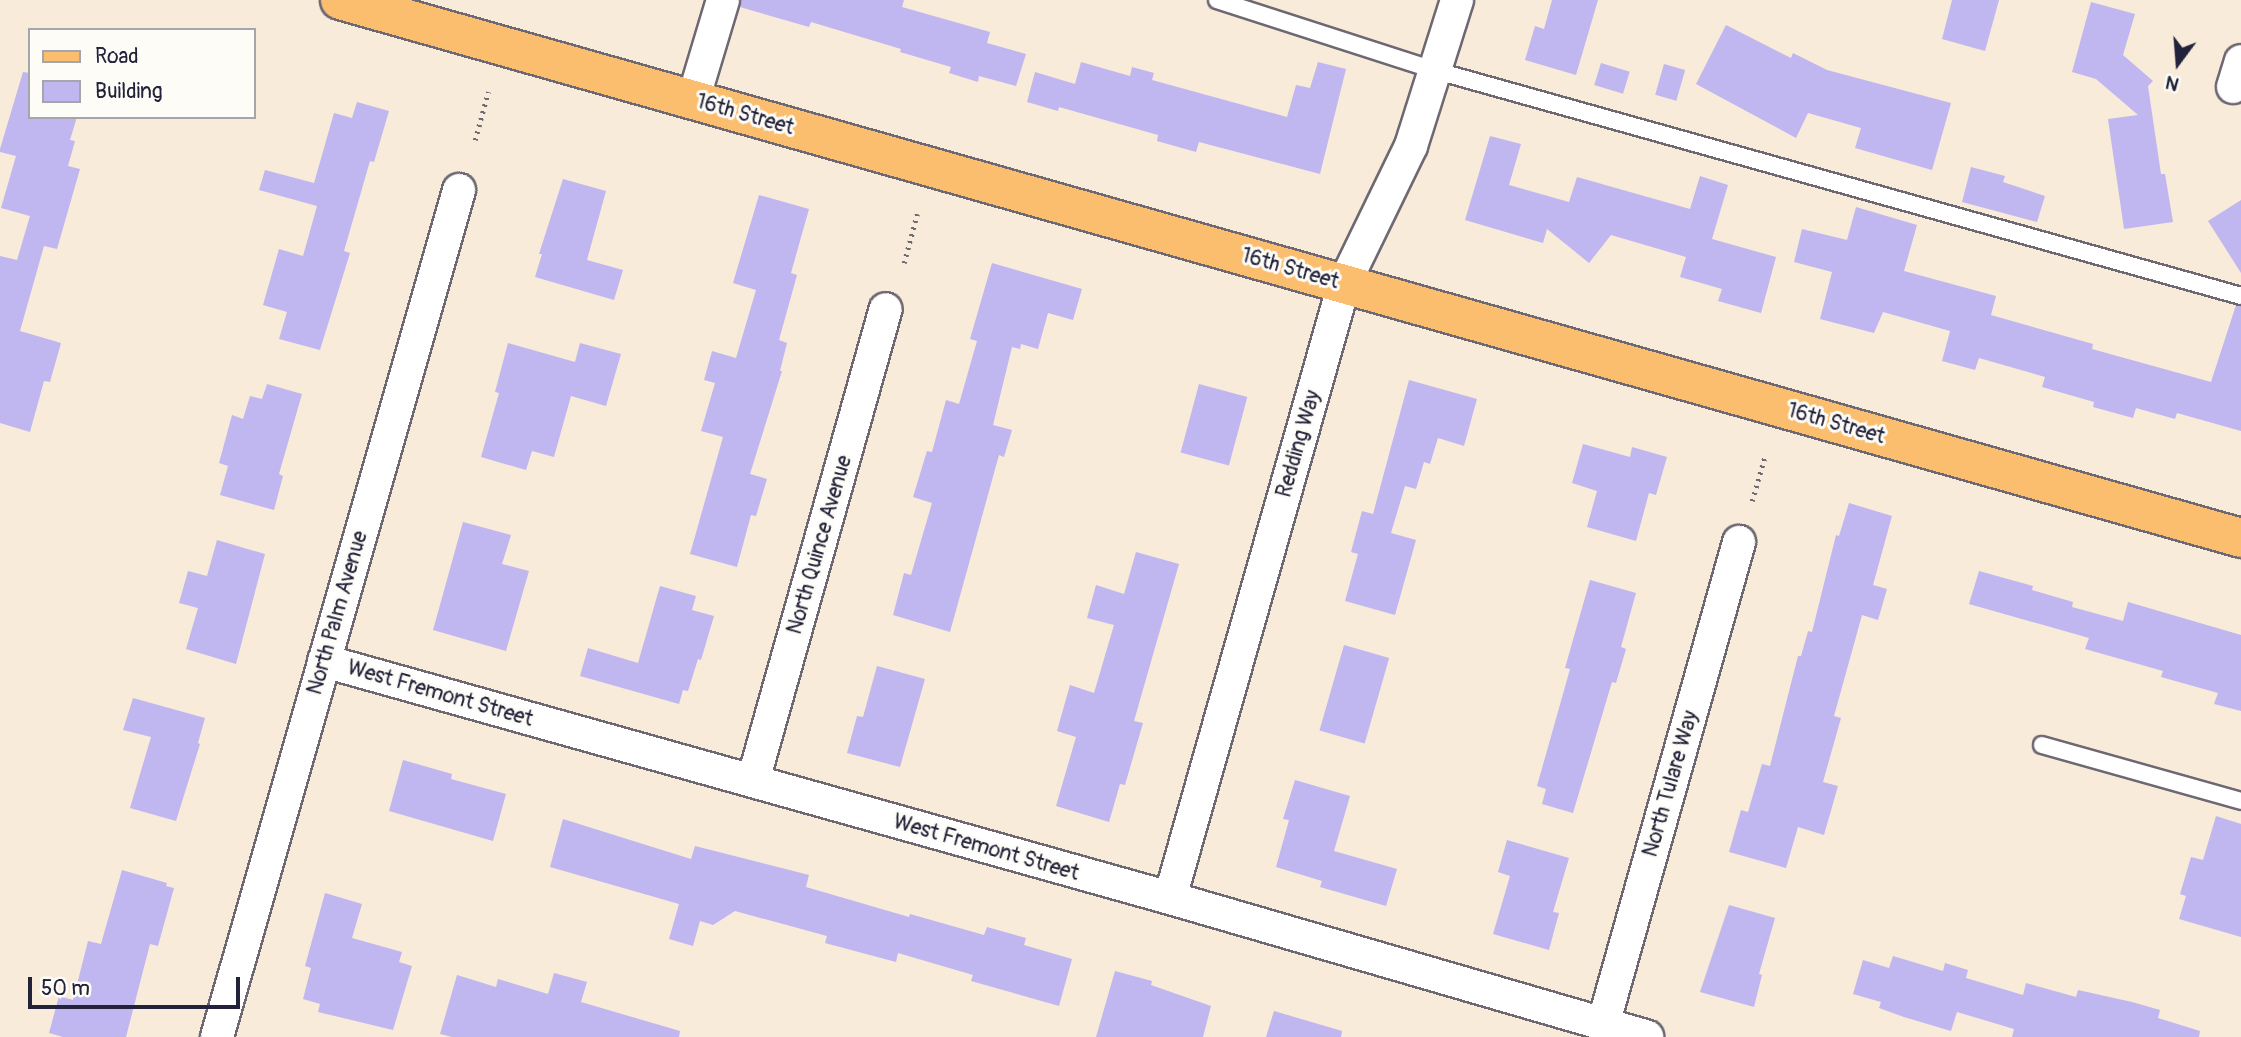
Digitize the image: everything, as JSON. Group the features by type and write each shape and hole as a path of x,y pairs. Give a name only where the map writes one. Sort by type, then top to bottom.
{"main road":[{"name":"16th Street","path":"340,0 2241,538"}],"street":[{"path":"693,100 723,0"},
{"name":"Redding Way","path":"1170,898 1344,284 1401,169 1437,71 1457,0"},
{"name":"North Palm Avenue","path":"217,1037 459,190"},
{"name":"North Quince Avenue","path":"753,781 886,309"},
{"name":"North Tulare Way","path":"1603,1025 1739,542"},
{"name":"West Fremont Street","path":"324,662 1170,898 1647,1037"}],"lane":[{"path":"1217,0 1437,71 2241,296"},
{"path":"2042,745 2241,801"}],"path":[{"path":"475,140 488,92"},
{"path":"904,263 917,214"},
{"path":"1752,501 1765,456"}],"building":[{"path":"741,0 904,0 902,7 990,32 987,43 1026,54 1016,86 979,76 978,82 949,73 951,67 900,52 901,49 811,22 809,27 740,7"},
{"path":"1552,0 1598,0 1576,75 1525,60 1535,26 1544,29"},
{"path":"1952,0 1999,0 1985,51 1942,39"},
{"path":"2091,2 2135,14 2123,55 2153,81 2148,86 2161,174 2165,174 2173,222 2124,229 2108,119 2138,115 2096,79 2072,72"},
{"path":"1726,25 1791,58 1793,53 1827,70 1951,103 1932,170 1855,148 1861,128 1808,113 1796,138 1696,84"},
{"path":"1081,62 1130,76 1132,67 1154,73 1152,80 1287,117 1296,85 1310,88 1318,62 1346,69 1320,174 1199,142 1196,152 1157,141 1158,135 1059,107 1058,111 1027,102 1035,72 1075,84"},
{"path":"1601,63 1630,72 1623,94 1594,85"},
{"path":"1664,64 1685,70 1676,101 1655,95"},
{"path":"23,72 28,73 28,119 76,119 70,140 75,141 68,166 80,169 57,249 44,246 20,331 61,343 50,382 44,381 30,432 0,423 0,256 17,260 30,216 1,208 16,156 0,152"},
{"path":"357,102 389,111 374,162 370,161 344,251 350,253 320,350 279,339 287,312 263,305 279,249 303,256 317,206 259,190 265,170 314,183 334,113 352,118"},
{"path":"1490,136 1521,144 1509,185 1569,202 1577,177 1690,209 1700,176 1728,185 1712,239 1776,257 1761,313 1718,301 1722,289 1680,277 1686,257 1611,235 1589,263 1547,229 1543,243 1465,220"},
{"path":"1971,167 2005,176 2003,182 2045,196 2037,222 1962,202"},
{"path":"563,179 606,191 587,260 623,270 614,300 535,277 542,254 539,254"},
{"path":"759,195 809,209 791,273 797,275 779,340 787,343 782,371 750,474 767,479 756,516 751,515 737,567 690,554 723,437 701,431 715,383 704,380 712,351 736,358 756,290 733,283"},
{"path":"2241,200 2241,273 2208,221"},
{"path":"1856,207 1917,225 1904,271 1996,296 1991,315 2093,344 2092,349 2211,382 2236,305 2241,306 2241,431 2177,413 2175,419 2136,408 2133,418 2093,407 2094,402 2042,387 2045,377 1979,358 1975,370 1942,361 1950,331 1883,312 1874,333 1820,319 1832,272 1794,262 1802,229 1847,240"},
{"path":"992,263 1082,289 1073,320 1048,313 1038,349 1021,344 1020,349 1012,347 993,425 1012,430 1004,457 999,455 950,632 893,615 904,573 911,575 932,503 913,497 927,451 932,452 946,400 959,404 977,341 970,339"},
{"path":"508,343 575,362 580,343 621,354 606,406 571,396 554,457 532,451 526,470 481,457 499,393 495,392"},
{"path":"1409,380 1477,399 1464,446 1438,438 1430,464 1424,462 1416,489 1405,486 1391,533 1416,540 1395,615 1345,601 1358,554 1351,552 1362,511 1373,514"},
{"path":"267,384 302,394 279,474 283,476 274,510 220,495 228,466 219,463 232,415 243,419 250,396 262,399"},
{"path":"1199,384 1247,397 1229,466 1181,453"},
{"path":"1583,444 1630,457 1632,447 1667,457 1656,495 1649,493 1636,541 1587,527 1597,491 1572,483"},
{"path":"1849,503 1892,516 1873,585 1887,589 1878,620 1862,615 1834,716 1841,718 1823,782 1838,786 1824,835 1798,827 1786,868 1729,852 1741,810 1748,812 1762,764 1770,766 1798,656 1801,656 1808,631 1812,632 1836,535 1839,536"},
{"path":"463,522 511,535 502,564 529,571 506,651 433,630"},
{"path":"217,540 265,554 236,664 186,649 198,608 179,603 188,571 207,576"},
{"path":"1136,552 1179,564 1134,721 1143,723 1125,785 1120,784 1109,822 1056,806 1076,737 1057,731 1070,685 1094,693 1114,625 1087,618 1096,585 1124,594"},
{"path":"1979,571 2033,586 2032,590 2073,602 2072,607 2123,621 2128,602 2241,635 2241,711 2214,704 2218,693 2161,677 2163,671 2085,649 2089,638 1969,604"},
{"path":"1590,580 1636,593 1621,647 1626,649 1616,683 1612,682 1573,813 1542,804 1546,789 1537,786 1570,669 1565,668"},
{"path":"660,586 696,596 692,610 714,616 701,660 698,659 688,691 683,690 679,704 580,676 588,648 638,663"},
{"path":"1344,645 1389,658 1365,744 1319,731"},
{"path":"877,666 925,679 900,767 847,753 857,716 863,717"},
{"path":"133,698 205,718 198,743 200,744 176,821 130,808 151,737 123,730"},
{"path":"403,760 452,774 451,779 506,794 493,841 389,811"},
{"path":"1295,780 1350,796 1334,851 1397,869 1386,906 1320,887 1322,881 1276,867 1289,820 1283,819"},
{"path":"2216,816 2241,824 2241,937 2179,919 2186,896 2180,894 2191,857 2203,860"},
{"path":"563,819 691,859 695,846 809,875 806,887 909,917 910,914 984,935 987,927 1026,938 1024,945 1072,959 1059,1006 971,981 973,975 898,953 896,962 825,943 827,936 735,911 713,925 700,921 693,946 669,939 679,904 550,867"},
{"path":"1507,840 1569,858 1553,912 1559,913 1549,950 1493,934 1510,876 1498,872"},
{"path":"122,870 167,883 166,886 174,888 158,946 150,944 126,1037 63,1037 49,1033 59,996 73,1000 88,941 101,944"},
{"path":"325,893 362,904 352,938 402,952 399,962 412,966 393,1030 318,1012 320,1004 303,999 311,968 305,966"},
{"path":"1729,905 1775,918 1759,974 1762,975 1754,1007 1700,992"},
{"path":"1893,956 1943,971 1945,963 1968,970 1966,978 2023,995 2026,983 2076,997 2078,990 2132,1002 2160,1010 2158,1018 2200,1031 2199,1037 2012,1037 2014,1029 1957,1012 1951,1031 1879,1008 1881,1002 1853,994 1863,960 1889,968"},
{"path":"1115,971 1152,981 1151,985 1211,1006 1203,1037 1096,1037"},
{"path":"554,973 587,982 581,1002 680,1031 679,1037 452,1037 440,1034 457,975 496,987 498,979 548,994"},
{"path":"1274,1011 1342,1031 1341,1037 1266,1037"}]}
